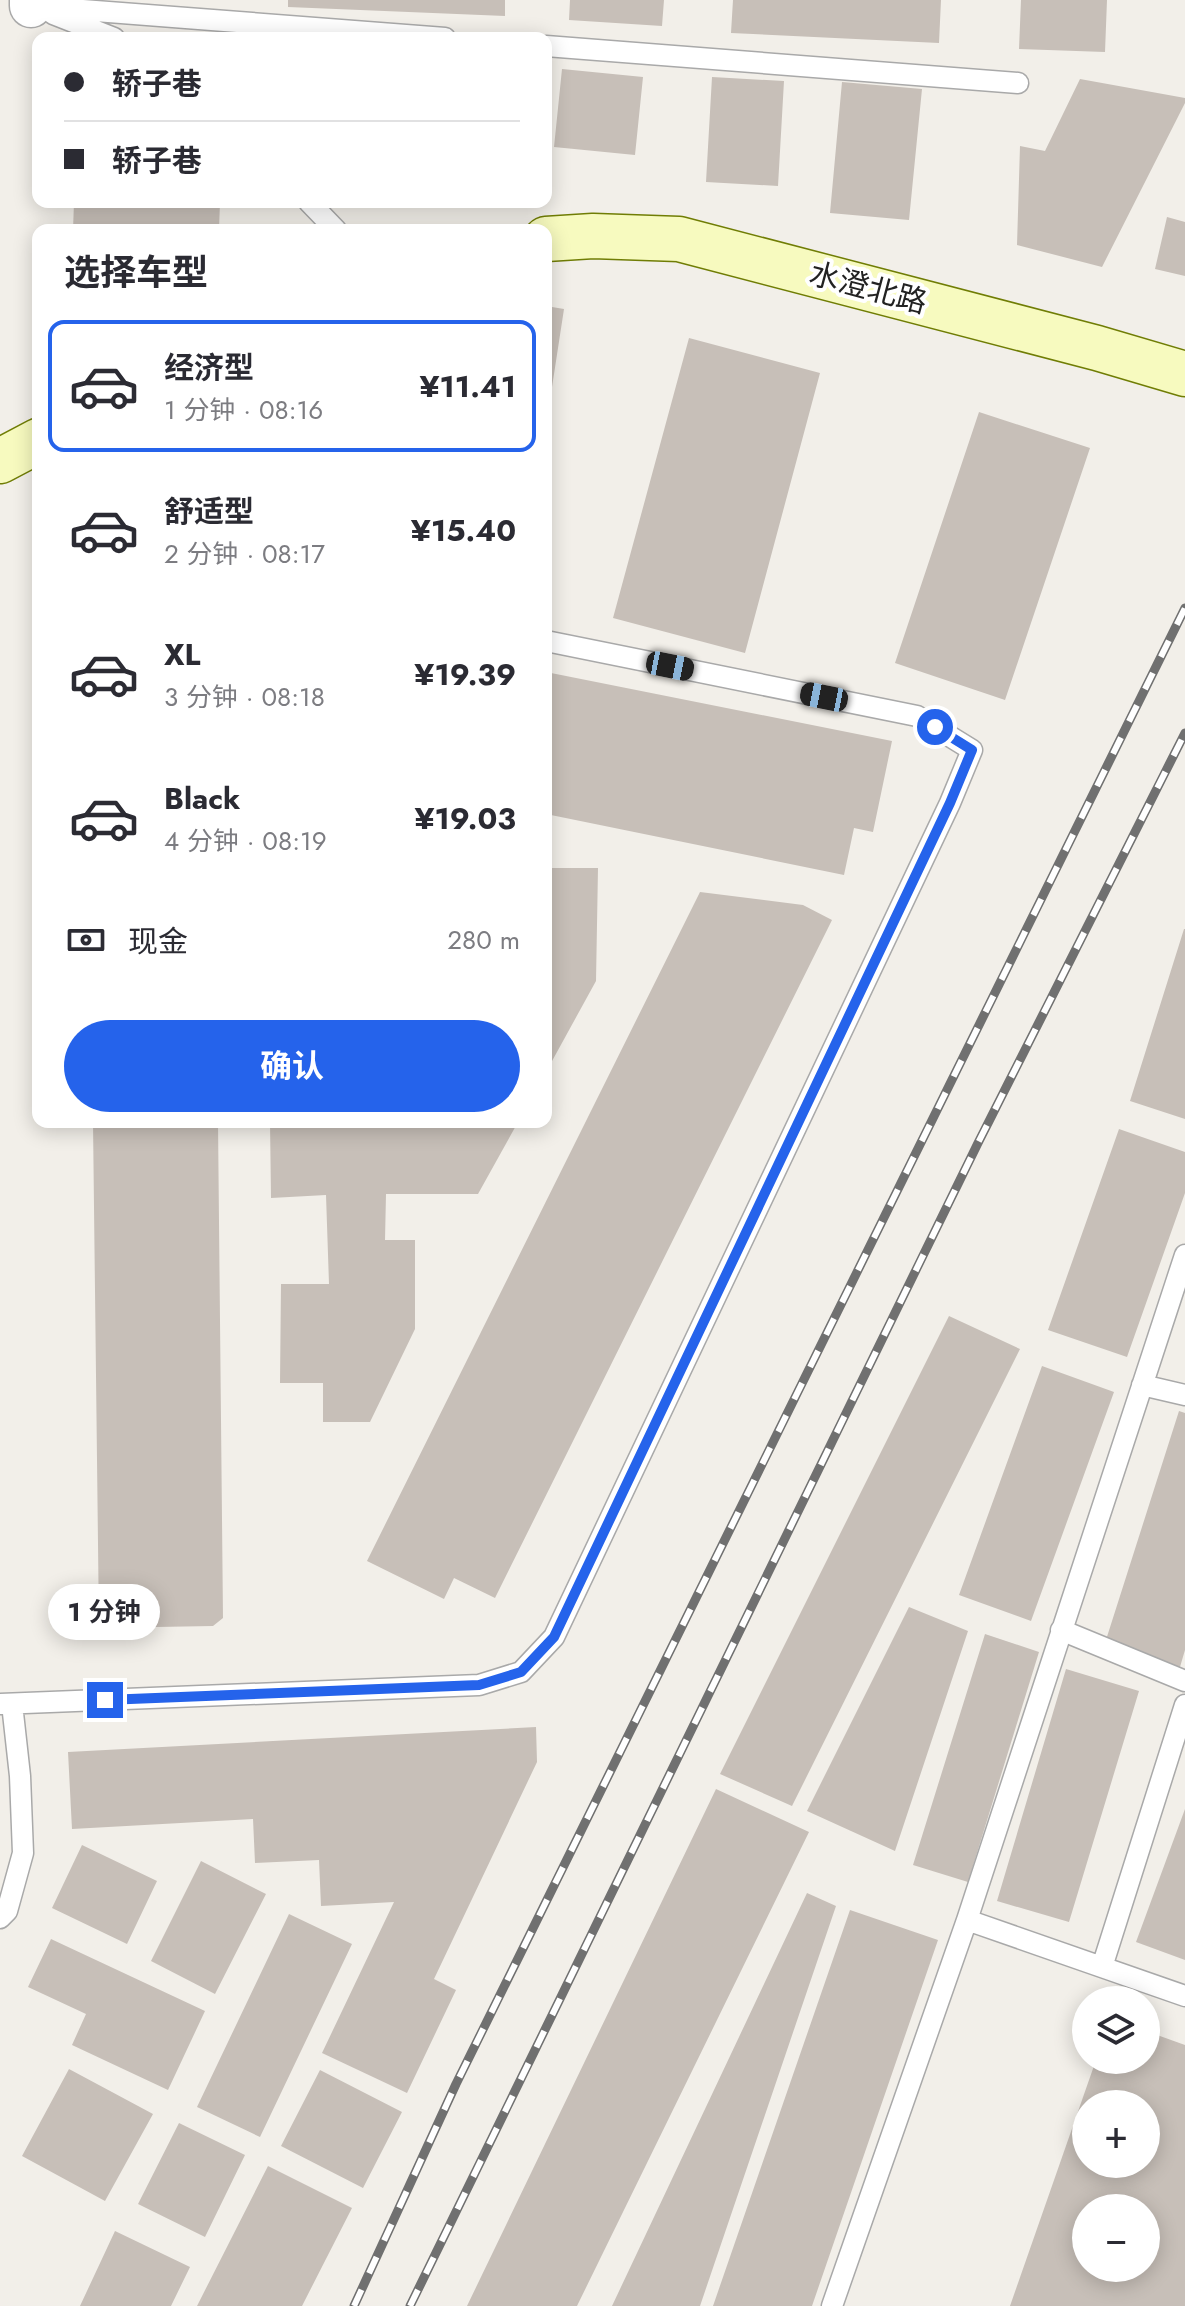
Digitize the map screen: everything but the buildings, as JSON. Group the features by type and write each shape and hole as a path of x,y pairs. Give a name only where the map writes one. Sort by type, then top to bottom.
{"street":[{"name":"水澄北路","path":"552,239 593,236 679,239 1097,348 1185,374"},
{"path":"0,461 32,444"}],"lane":[{"path":"31,3 100,32"},
{"path":"31,3 374,32"},
{"path":"552,46 1018,83"},
{"path":"315,208 330,224"},
{"path":"0,1918 7,1911 23,1853 20,1776 6,1704 479,1685 521,1672 554,1637 950,803 972,750 917,716 552,642"},
{"path":"832,2306 967,1920 1185,1255"},
{"path":"1142,1385 1185,1395"},
{"path":"1061,1630 1185,1681"},
{"path":"1102,1967 1185,1705"},
{"path":"967,1920 1185,1996"}],"railway":[{"path":"354,2306 456,2084 1185,608"},
{"path":"410,2306 978,1143 1185,733"}],"route":[{"path":"105,1700 479,1685 521,1672 554,1637 950,803 972,750 935,727"}]}
